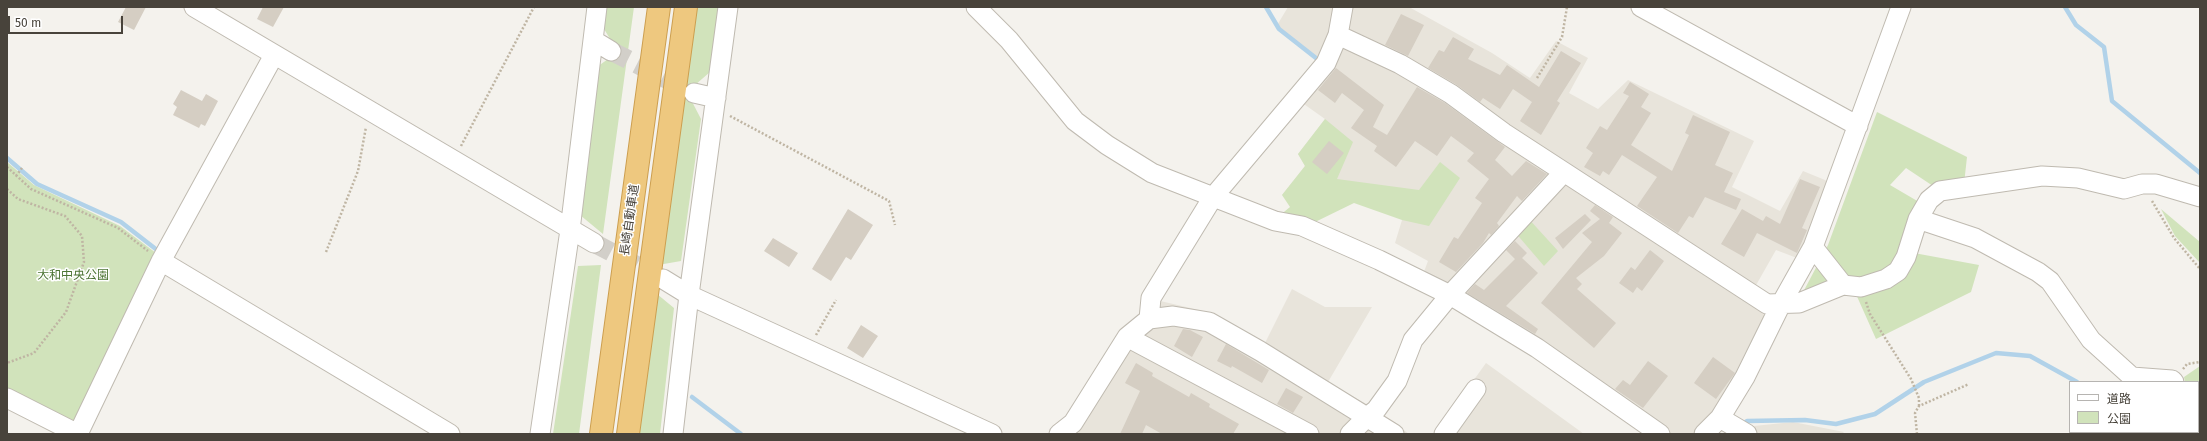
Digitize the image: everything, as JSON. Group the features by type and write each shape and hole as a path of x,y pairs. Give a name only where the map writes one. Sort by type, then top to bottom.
{"highway":[{"name":"長崎自動車道","path":"602,434 659,7"},
{"path":"628,434 686,7"}],"street":[{"path":"194,7 594,244"},
{"path":"540,434 570,230 597,7"},
{"path":"673,434 689,294 728,7"},
{"path":"976,7 1010,40 1075,121 1107,145 1152,173 1209,204 1274,221 1302,226 1379,260 1445,301 1538,348 1660,434"},
{"path":"1149,319 1151,298 1209,204 1326,63 1338,35 1343,7"},
{"path":"1641,7 1858,126"},
{"path":"1704,434 1725,421 1781,304 1813,247 1901,7"},
{"path":"1338,35 1400,64 1438,86 1504,133 1767,304 1799,303 1852,286 1886,279 1898,271 1906,257 1918,220 1929,200 1940,191 2042,176 2078,178 2124,190 2142,184 2156,184 2200,196"},
{"path":"593,40 611,51"},
{"path":"7,398 78,434 161,261 274,55"},
{"path":"694,93 715,103"},
{"path":"1350,434 1376,410 1397,381 1413,340 1445,301 1564,172"},
{"path":"1918,220 1975,238 2038,272 2050,281 2091,340 2132,377 2173,381"},
{"path":"1813,247 1852,286"},
{"path":"161,261 450,434"},
{"path":"663,279 689,294 992,434"},
{"path":"1059,434 1073,423 1127,337 1149,319 1172,316 1209,322 1368,416 1394,434"},
{"path":"1127,337 1309,434"},
{"path":"1444,434 1476,389"},
{"path":"1725,421 1747,434"}],"path":[{"path":"454,161 534,7"},
{"path":"1537,78 1562,37 1567,7"},
{"path":"715,103 889,201 895,225"},
{"path":"326,252 358,171 369,111"},
{"path":"7,167 31,189 118,228 161,261"},
{"path":"16,176 22,168"},
{"path":"2142,184 2174,238 2200,269"},
{"path":"7,189 18,199 66,216 82,236 84,262 66,312 34,353 7,363"},
{"path":"1852,286 1910,379 1918,398 1919,406"},
{"path":"807,349 836,300"},
{"path":"1917,434 1915,413 1919,406 1968,384"}],"shaded area":[{"path":"1288,7 1409,7 1492,53 1530,78 1556,41 1588,58 1569,93 1598,109 1628,80 1754,141 1732,187 1780,211 1803,171 1825,180 1831,185 1797,258 1776,250 1755,287 1767,313 1740,364 1742,372 1714,413 1694,434 1666,434 1422,277 1428,261 1395,243 1402,220 1418,191 1282,195 1305,166 1298,154 1325,119 1301,102 1320,64 1276,27"},
{"path":"1292,289 1325,307 1372,307 1328,382 1380,412 1409,434 1069,434 1156,300 1212,313 1265,343"},
{"path":"1486,363 1584,434 1435,434"},
{"path":"1793,422 1844,432 1842,434 1743,434 1754,426"}],"green space":[{"path":"603,7 634,7 603,234 580,215 594,69 618,52 601,24"},
{"path":"693,7 719,7 710,72 687,92 701,119 681,261 658,265"},
{"path":"1877,112 1967,157 1964,184 1933,186 1906,168 1890,185 1919,202 1914,253 1979,265 1971,292 1876,339 1855,292 1792,313 1828,245"},
{"path":"1325,119 1353,142 1337,179 1419,190 1440,162 1460,178 1429,226 1402,220 1354,203 1311,224 1279,216 1290,207 1282,195 1305,166 1298,154"},
{"name":"大和中央公園","path":"7,162 34,185 120,226 156,253 71,434 7,407"},
{"path":"2161,209 2200,242 2200,263 2175,236"},
{"path":"1527,217 1558,251 1544,266 1514,231"},
{"path":"601,265 579,434 553,434 578,266"},
{"path":"657,294 674,308 660,434 638,434"},
{"path":"2200,366 2200,400 2199,381 2185,381 2184,377"}],"building":[{"path":"126,7 146,7 134,30 118,22"},
{"path":"263,7 284,7 273,27 257,19"},
{"path":"1401,14 1424,25 1408,56 1385,45"},
{"path":"1453,37 1474,49 1468,59 1500,75 1507,65 1539,87 1561,51 1581,63 1557,101 1560,103 1541,135 1520,121 1532,102 1513,89 1500,109 1483,98 1480,102 1457,85 1428,68 1439,50 1444,52"},
{"path":"1336,68 1384,105 1373,127 1387,135 1417,87 1445,103 1505,147 1495,160 1512,176 1526,161 1547,174 1522,201 1517,196 1497,223 1499,226 1491,235 1489,233 1483,243 1456,272 1439,262 1454,237 1458,239 1482,203 1475,198 1489,179 1467,161 1474,153 1451,136 1437,156 1415,141 1396,167 1374,151 1377,146 1351,128 1364,110 1342,93 1335,103 1318,90"},
{"path":"1630,82 1649,94 1641,107 1651,113 1631,145 1672,171 1689,135 1685,133 1693,115 1730,132 1715,165 1733,173 1724,192 1741,199 1736,210 1705,197 1693,218 1689,216 1678,233 1637,206 1657,177 1622,155 1609,175 1603,171 1600,176 1584,167 1593,153 1586,148 1600,126 1607,130 1629,96 1623,93"},
{"path":"181,90 202,101 206,94 218,101 205,126 201,124 199,128 173,115 177,107 173,104"},
{"path":"1329,141 1344,153 1327,174 1312,162"},
{"path":"1800,179 1820,187 1802,228 1807,230 1797,253 1757,233 1744,257 1721,244 1742,209 1763,221 1766,216 1780,224"},
{"path":"1595,205 1613,217 1609,223 1622,233 1604,256 1576,278 1582,284 1577,289 1616,323 1594,348 1541,303 1592,242 1582,233 1600,219 1590,211"},
{"path":"848,209 873,225 851,260 846,257 831,281 812,269"},
{"path":"1585,214 1591,220 1563,249 1555,238"},
{"path":"773,238 798,253 789,267 764,251"},
{"path":"1515,241 1527,253 1522,258 1538,273 1506,306 1538,329 1535,334 1467,293 1475,284 1484,290 1515,259 1506,250"},
{"path":"1650,250 1664,261 1642,291 1637,287 1633,293 1619,283 1631,267 1635,270"},
{"path":"861,325 878,336 863,358 847,348"},
{"path":"1183,329 1190,330 1203,337 1192,357 1174,346"},
{"path":"1226,344 1269,370 1262,383 1232,366 1231,368 1217,361"},
{"path":"1713,357 1735,373 1716,399 1694,383"},
{"path":"1648,361 1668,376 1643,408 1615,389 1623,380 1630,385"},
{"path":"1136,363 1153,373 1152,376 1189,397 1191,393 1210,404 1209,407 1239,424 1233,434 1162,434 1146,425 1142,434 1120,434 1140,391 1125,383"},
{"path":"1286,388 1303,397 1293,413 1277,404"}],"waterway":[{"path":"1266,7 1279,29 1321,62"},
{"path":"2065,7 2076,25 2104,47 2112,101 2200,173"},
{"path":"7,158 37,184 121,222 157,250"},
{"path":"1742,425 1747,421 1805,420 1836,424 1875,414 1924,382 1996,353 2030,356 2075,381"},
{"path":"692,397 741,434"},
{"path":"2181,433 2185,434"}],"tunnel":[{"path":"611,51 688,90"},
{"path":"594,243 662,279"}]}
